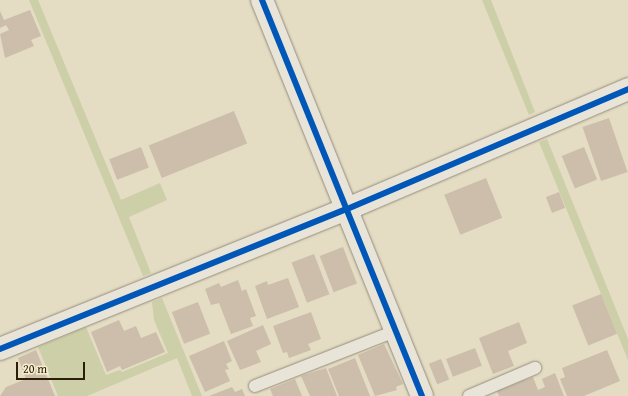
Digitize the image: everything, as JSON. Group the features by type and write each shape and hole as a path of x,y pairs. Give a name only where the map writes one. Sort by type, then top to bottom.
{"street":[{"path":"262,0 422,396"},
{"path":"0,349 346,209 628,89"}],"lane":[{"path":"255,386 395,331"},
{"path":"469,396 536,368"}],"green space":[{"path":"29,0 38,0 121,200 160,183 167,200 129,217 151,273 143,276"},
{"path":"482,0 491,0 535,112 529,115"},
{"path":"547,139 628,339 628,360 539,142"},
{"path":"162,298 202,396 192,396 177,358 87,396 58,396 38,347 86,327 106,375 120,370 122,372 168,353 154,320 152,302"}],"building":[{"path":"30,10 41,36 31,40 34,46 5,58 0,34 9,30 6,25 0,28 0,11 4,20"},
{"path":"234,111 247,143 162,178 149,145"},
{"path":"609,118 628,172 601,181 583,127"},
{"path":"141,147 149,168 117,180 109,159"},
{"path":"584,147 597,179 575,188 562,156"},
{"path":"486,178 502,218 460,235 444,195"},
{"path":"559,192 565,208 552,213 546,197"},
{"path":"343,247 357,283 334,292 320,256"},
{"path":"314,254 329,294 307,303 292,263"},
{"path":"288,278 299,307 267,319 255,286 267,281 268,285"},
{"path":"238,280 242,291 246,289 256,316 250,318 253,326 231,334 219,303 211,305 205,289 219,283 221,287"},
{"path":"601,294 617,334 588,345 572,306"},
{"path":"198,302 210,334 184,344 172,312"},
{"path":"311,312 321,339 308,344 311,350 289,358 287,352 283,353 273,326"},
{"path":"119,320 124,331 136,326 141,338 156,332 165,352 122,370 120,366 107,372 91,332"},
{"path":"519,322 527,343 508,351 514,366 493,374 479,338"},
{"path":"263,325 271,344 256,351 261,362 240,370 227,341"},
{"path":"224,341 232,361 226,364 229,369 225,370 230,381 205,392 189,356"},
{"path":"384,344 403,384 396,387 397,390 375,396 358,355"},
{"path":"475,348 482,366 453,377 446,359"},
{"path":"36,350 55,396 0,396 6,387 26,379 18,358"},
{"path":"607,350 620,381 584,396 567,396 560,379 565,377 562,368"},
{"path":"355,358 370,396 339,396 328,369"},
{"path":"441,359 449,379 437,384 429,364"},
{"path":"326,368 337,396 310,396 301,376"},
{"path":"555,373 564,396 499,396 497,391 533,377 538,390 545,387 542,379"},
{"path":"295,379 302,396 273,396 270,389"},
{"path":"232,387 235,392 242,389 245,396 209,396"}],"cycle path":[{"path":"262,0 422,396"},
{"path":"0,349 347,209 628,89"}]}
